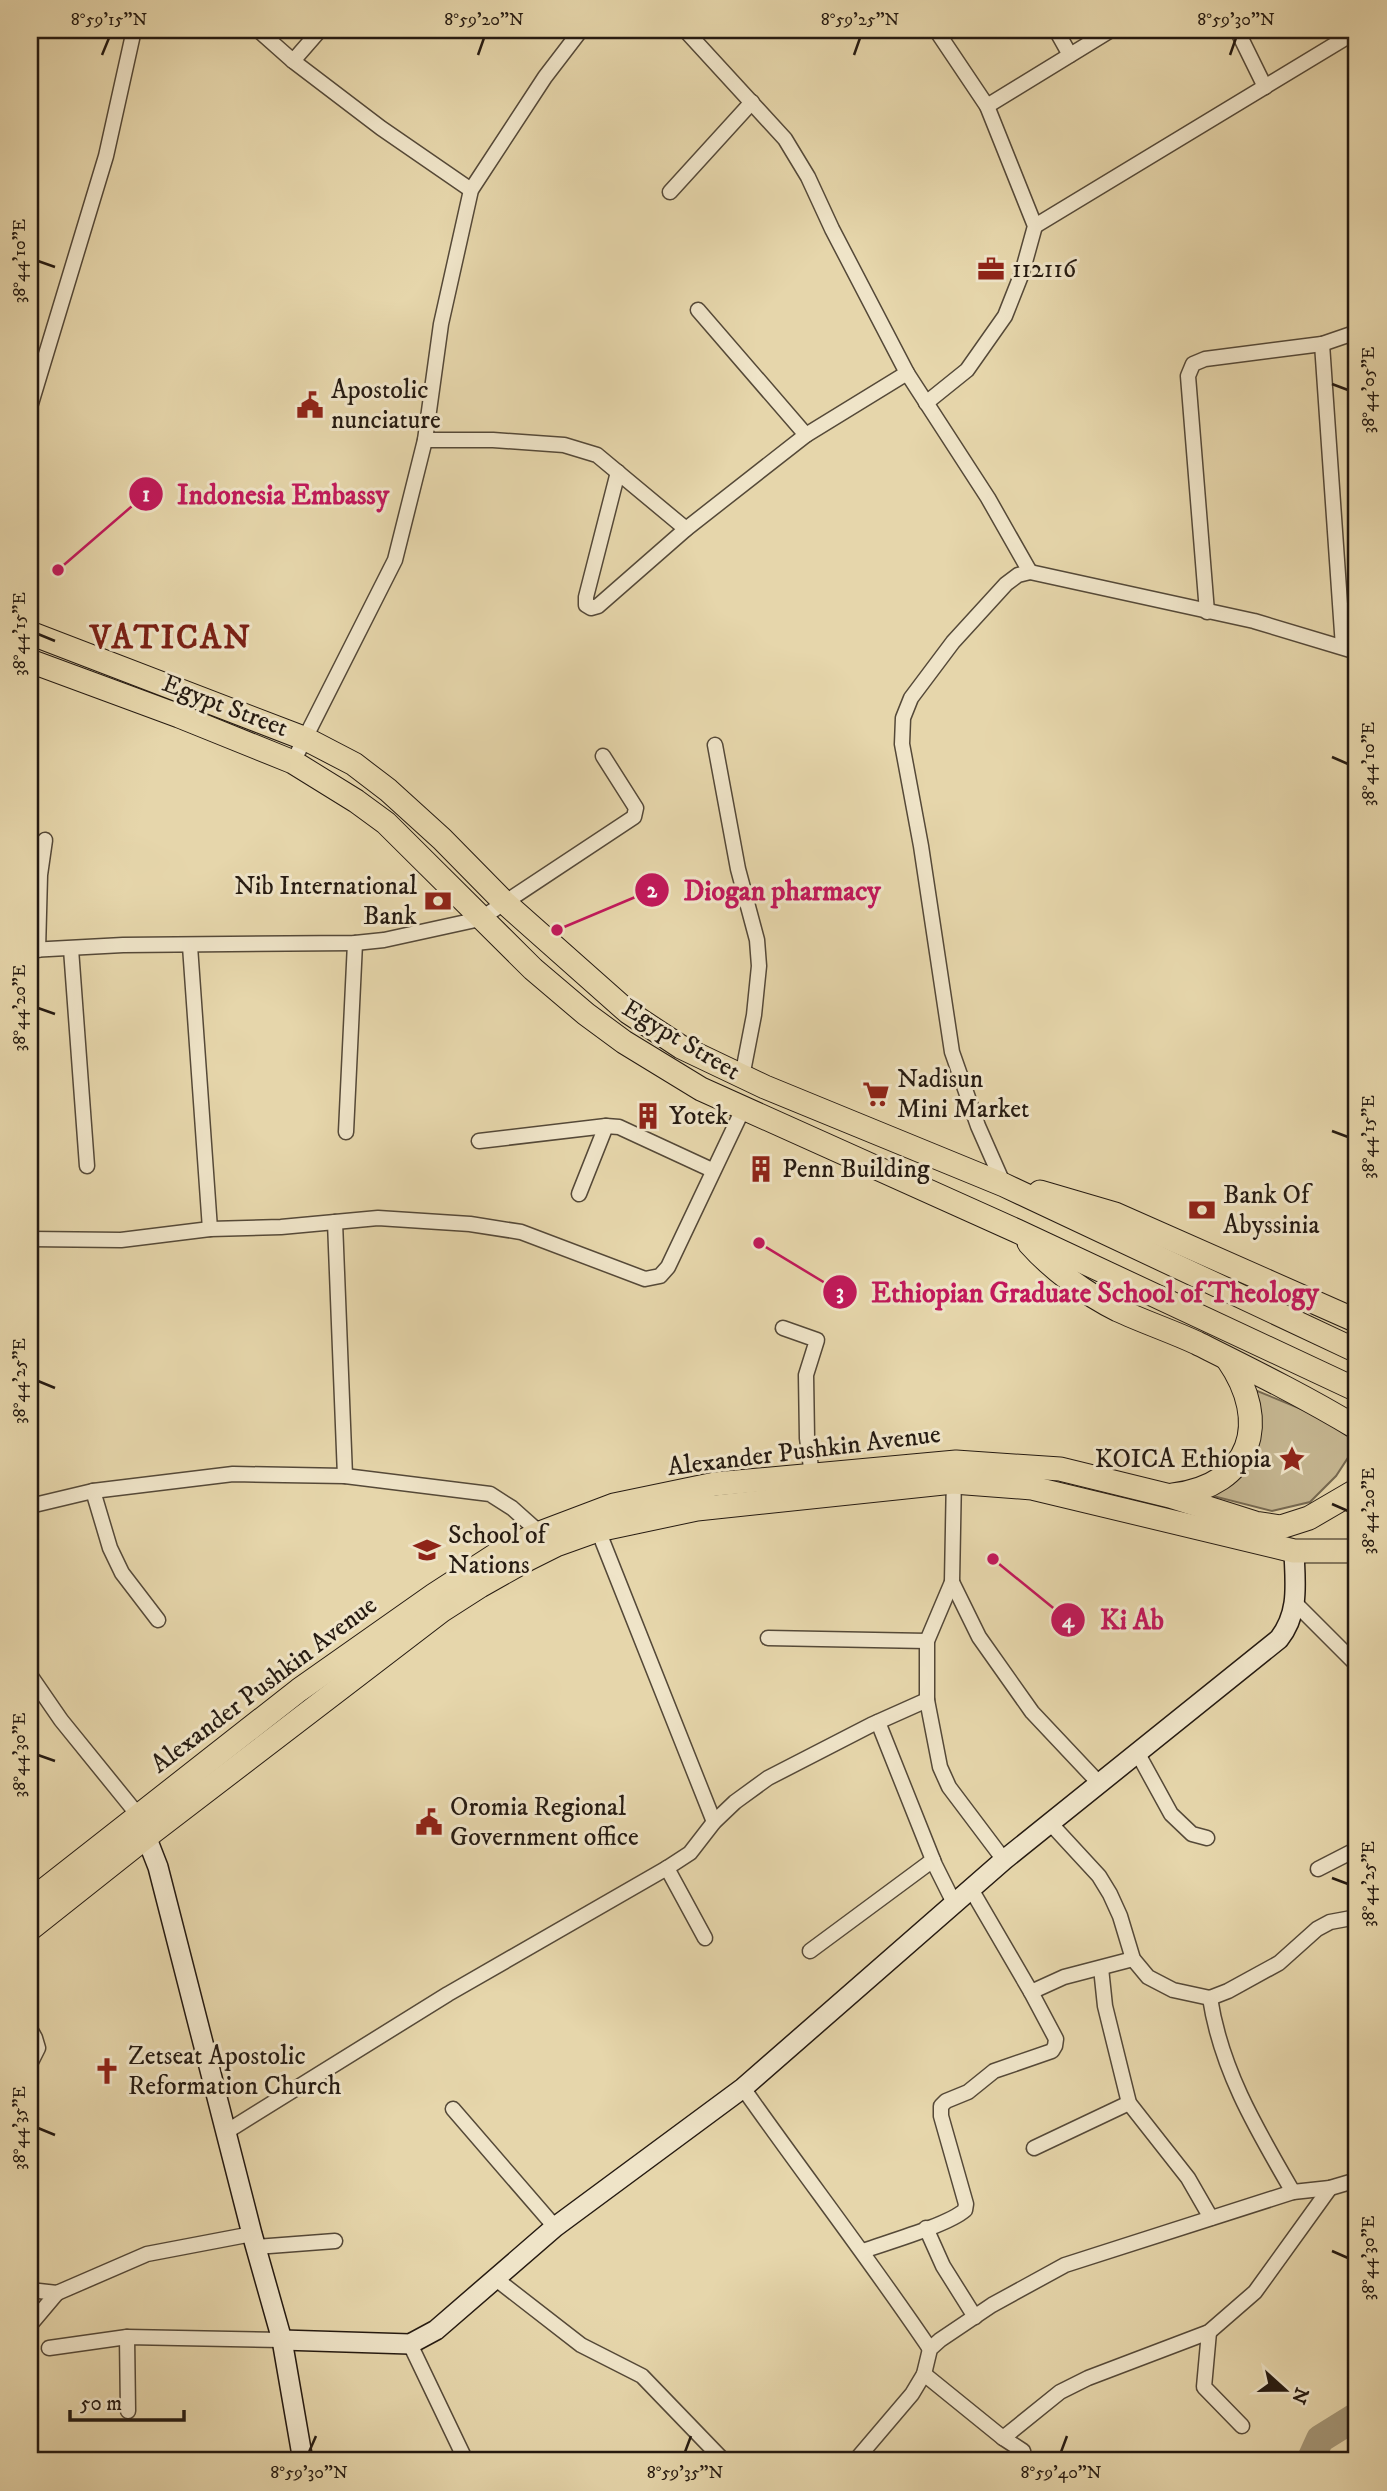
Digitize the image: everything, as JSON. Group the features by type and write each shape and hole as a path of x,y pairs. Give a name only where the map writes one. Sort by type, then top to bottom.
{"main road":[{"name":"Egypt Street","path":"30,633 306,739 354,764 388,790 442,839 504,902 628,1012 681,1047 742,1077 1007,1187 1357,1351"},
{"name":"Egypt Street","path":"30,662 178,716 293,762 356,801 386,823 533,969 624,1042 701,1089 1017,1231 1357,1391"},
{"path":"1007,1187 1047,1192 1115,1214 1357,1321"},
{"path":"1017,1231 1044,1259 1088,1292 1117,1309 1196,1343 1357,1428"},
{"path":"1170,1496 1210,1487 1234,1468 1248,1441 1252,1425 1249,1401 1239,1376 1228,1360"},
{"name":"Alexander Pushkin Avenue","path":"30,1901 142,1826 441,1611 480,1586 556,1545 695,1499 715,1484 812,1475 1060,1469 1170,1496 1255,1523 1281,1527 1309,1518 1357,1490"},
{"name":"Alexander Pushkin Avenue","path":"30,1929 142,1826 299,1690 434,1595 505,1549 614,1506 955,1472 1294,1551 1357,1551"}],"street":[{"path":"30,407 106,156 134,30"},
{"path":"258,30 293,61 381,128 471,190"},
{"path":"293,61 320,30"},
{"path":"293,762 395,560 425,440 441,324 471,190 545,77 581,30"},
{"path":"685,30 785,139 808,177 907,373 988,498 1030,572"},
{"path":"926,403 967,370 1005,316 1022,273 1035,226 987,106 936,30"},
{"path":"1056,30 1070,55"},
{"path":"987,106 1111,30"},
{"path":"1237,30 1265,87"},
{"path":"1035,226 1357,31"},
{"path":"670,192 752,102"},
{"path":"698,310 806,435"},
{"path":"1207,612 1188,376 1193,364 1205,359 1322,344 1357,332"},
{"path":"1007,1187 978,1126 952,1052 921,846 902,744 903,718 911,698 953,642 1006,584 1018,575 1030,572 1254,621 1350,649 1322,344"},
{"path":"618,472 586,597 586,605 591,608 598,606 686,529 806,435 907,373"},
{"path":"425,440 493,440 564,445 597,455 686,529"},
{"path":"715,745 738,869 757,940 759,966 754,1015 742,1077"},
{"path":"45,840 34,950 122,945 355,943 384,940 480,919 634,817 636,808 603,756"},
{"path":"346,1132 355,943"},
{"path":"190,946 210,1229"},
{"path":"71,949 88,1166"},
{"path":"30,1239 121,1240 210,1229 281,1227 378,1218 470,1224 521,1232 645,1279 660,1276 668,1267 743,1109"},
{"path":"479,1141 606,1126 618,1127 712,1170"},
{"path":"579,1194 606,1126"},
{"path":"335,1222 345,1476"},
{"path":"783,1328 817,1340 806,1375 807,1438 812,1475"},
{"path":"955,1472 952,1582 927,1641 927,1700 940,1767 949,1787 1004,1860"},
{"path":"30,1506 93,1491 233,1474 345,1476 490,1494 512,1508 540,1533"},
{"path":"93,1491 110,1548 122,1573 158,1620"},
{"path":"598,1530 714,1822"},
{"path":"49,2348 127,2337 410,2344 436,2330 555,2227 743,2088 1004,1860 1279,1639 1289,1627 1295,1603 1294,1551"},
{"path":"952,1582 979,1637 1032,1712 1098,1782"},
{"path":"1295,1603 1357,1665"},
{"path":"768,1638 927,1641"},
{"path":"30,1675 142,1826 158,1867 282,2340 303,2461"},
{"path":"226,2132 448,1994 690,1853 714,1822 735,1802 768,1778 927,1700"},
{"path":"878,1722 933,1860 954,1903"},
{"path":"1137,1752 1171,1814 1192,1834 1207,1838"},
{"path":"1051,1824 1099,1876 1110,1894 1120,1916 1132,1959 1147,1977 1172,1990 1210,1998 1228,1991 1279,1963 1329,1922 1357,1917"},
{"path":"1318,1869 1357,1849"},
{"path":"810,1951 933,1860"},
{"path":"667,1868 705,1938"},
{"path":"863,2251 926,2228 965,2210 966,2204 941,2116 941,2106 946,2101 968,2092 994,2071 1052,2051 1055,2046 1056,2039 1031,1992 971,1889"},
{"path":"1031,1992 1064,1977 1132,1959"},
{"path":"1101,1968 1105,2006 1129,2103 1188,2178 1211,2218"},
{"path":"1210,1998 1223,2054 1245,2109 1293,2192"},
{"path":"30,2029 38,2048 30,2064"},
{"path":"743,2088 863,2251 930,2349"},
{"path":"1034,2148 1129,2103"},
{"path":"453,2109 555,2227"},
{"path":"855,2461 912,2394 924,2374 930,2349 975,2317 1065,2265 1293,2192 1330,2188 1357,2180"},
{"path":"1003,2438 1059,2392 1088,2378 1209,2333 1255,2292 1330,2188"},
{"path":"926,2228 943,2266 975,2317"},
{"path":"30,2325 57,2293 147,2254 254,2241 335,2241"},
{"path":"496,2278 581,2345 642,2376 724,2461"},
{"path":"30,2290 57,2293"},
{"path":"1209,2333 1205,2387 1242,2426"},
{"path":"127,2337 128,2411"},
{"path":"410,2344 467,2461"},
{"path":"924,2374 1023,2451 1025,2461"}],"shaded area":[{"path":"1250,1388 1323,1418 1348,1436 1351,1453 1336,1476 1310,1502 1272,1511 1209,1495 1228,1485"}],"waterway":[{"path":"1310,2461 1320,2439 1357,2416"}],"place":[{"name":"112116","path":"991,269"},
{"name":"Apostolic nunciature","path":"310,405"},
{"name":"Indonesia Embassy","path":"58,570"},
{"name":"Nib International Bank","path":"438,901"},
{"name":"Diogan pharmacy","path":"557,930"},
{"name":"Nadisun Mini Market","path":"876,1094"},
{"name":"Yotek","path":"648,1116"},
{"name":"Penn Building","path":"761,1169"},
{"name":"Bank Of Abyssinia","path":"1202,1210"},
{"name":"Ethiopian Graduate School of Theology","path":"759,1243"},
{"name":"KOICA Ethiopia","path":"1292,1459"},
{"name":"School of Nations","path":"427,1550"},
{"name":"Ki Ab","path":"993,1559"},
{"name":"Oromia Regional Government office","path":"429,1822"},
{"name":"Zetseat Apostolic Reformation Church","path":"107,2071"}],"district":[{"name":"VATICAN","path":"171,638"}]}
